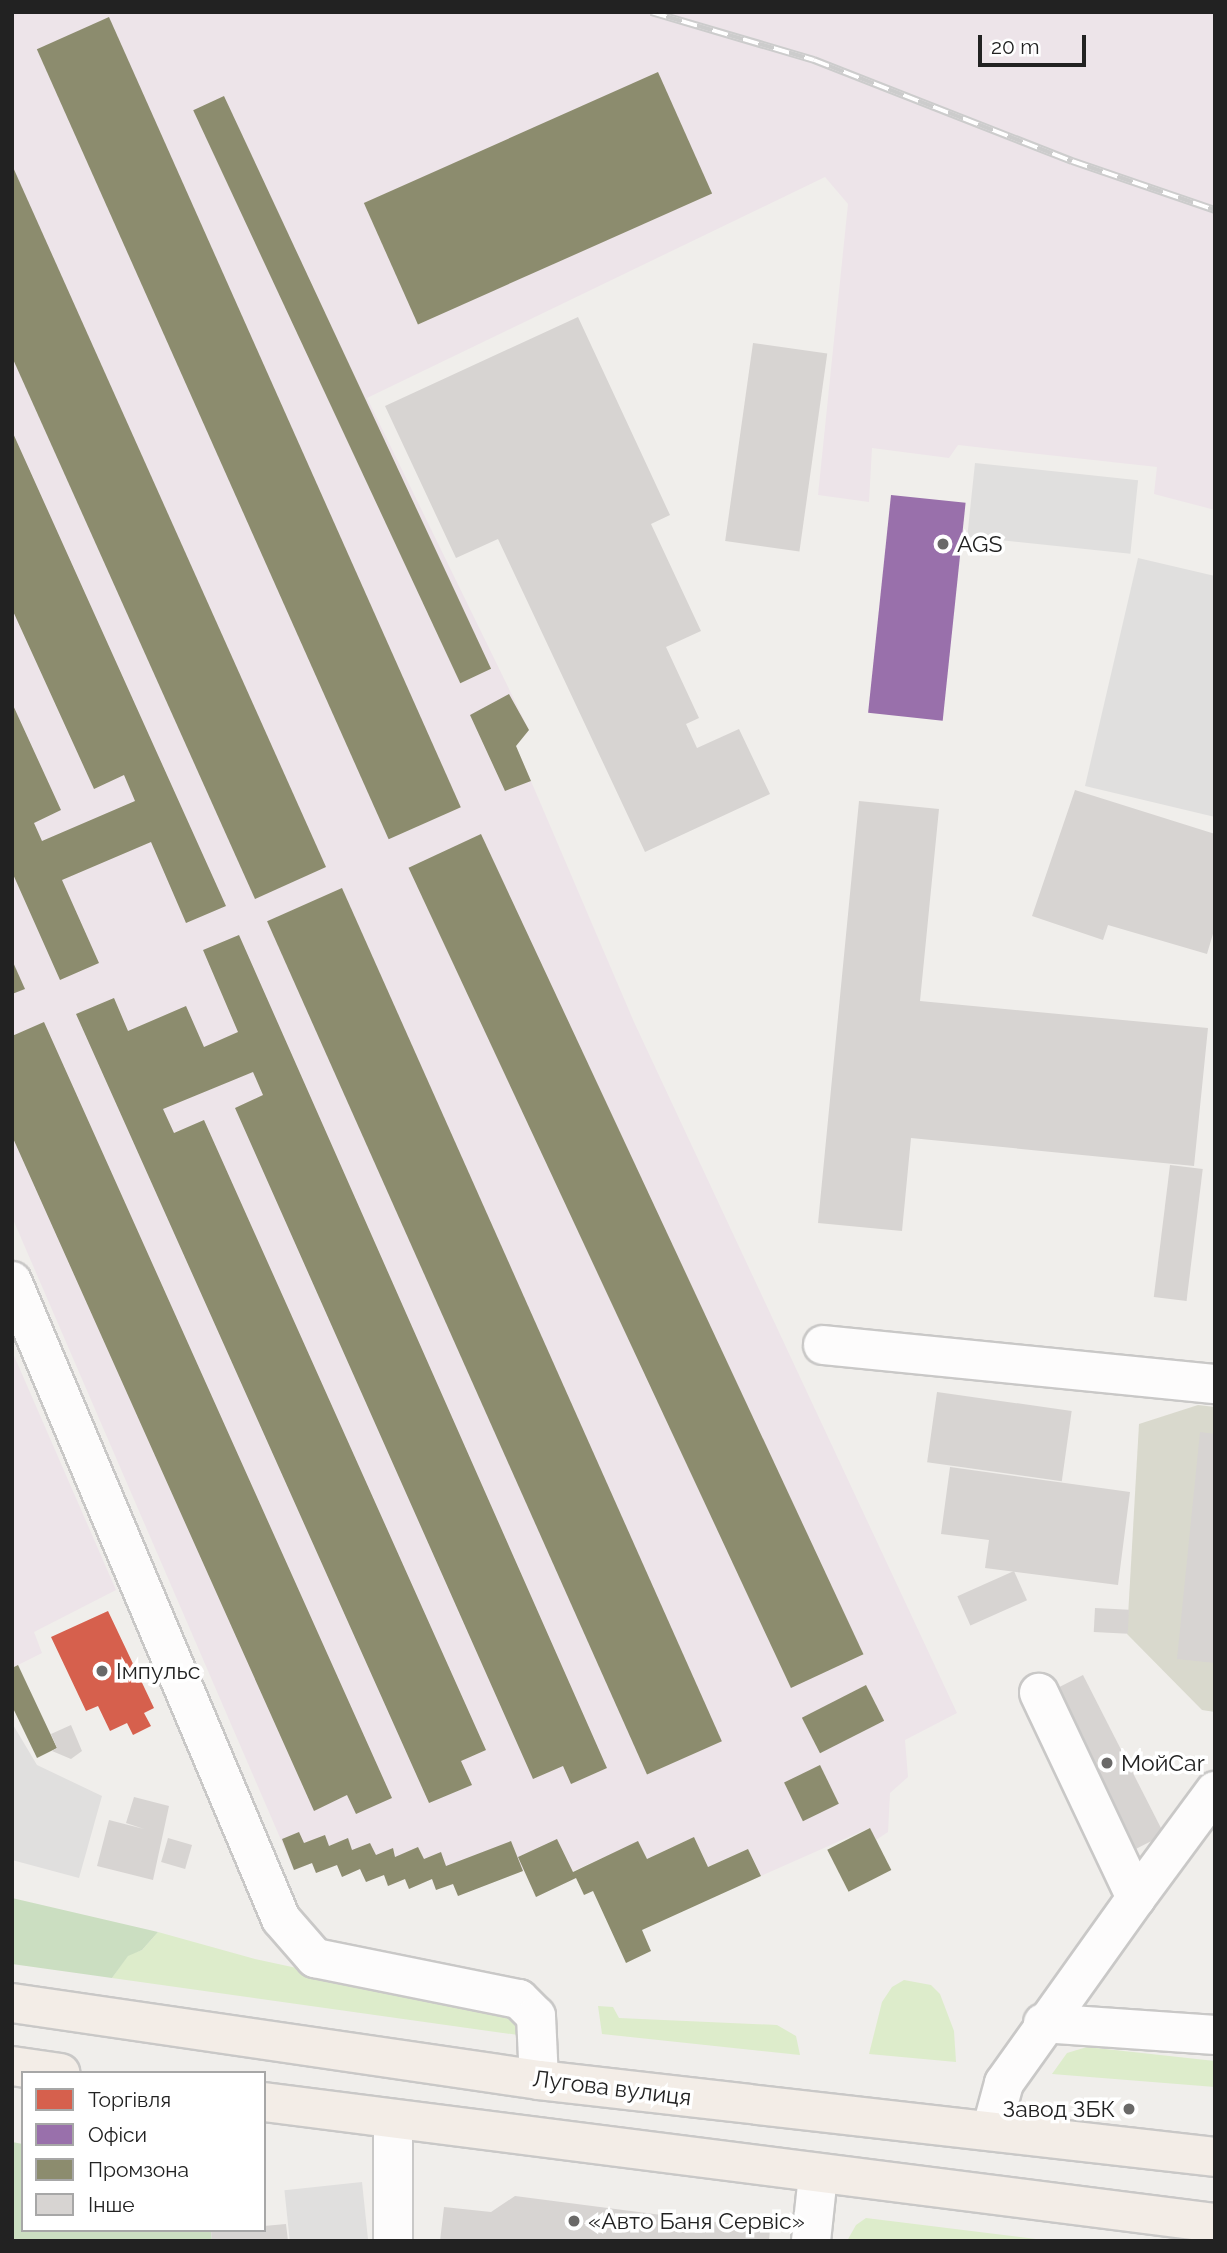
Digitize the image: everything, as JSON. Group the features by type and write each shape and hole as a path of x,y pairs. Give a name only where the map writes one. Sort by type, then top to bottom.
{"main road":[{"name":"Лугова вулиця","path":"12,2003 539,2080 1215,2157"},
{"path":"12,2066 46,2071"},
{"path":"266,2102 818,2175 1215,2222"}],"lane":[{"path":"12,1281 281,1919 315,1958 519,1999 536,2016 539,2080"},
{"path":"823,1345 1215,1384"},
{"path":"1039,1693 1136,1898"},
{"path":"991,2131 1004,2083 1043,2023 1215,1791"},
{"path":"1043,2023 1215,2035"},
{"path":"393,2120 393,2241"},
{"path":"811,2241 818,2175"}],"shaded area":[{"path":"12,12 1215,12 1215,510 1154,494 1157,467 958,445 949,458 872,448 869,502 818,495 848,204 825,177 367,398 529,730 516,746 634,1022 957,1713 905,1740 908,1777 890,1793 888,1832 876,1840 869,1828 761,1876 748,1849 708,1867 694,1837 647,1859 638,1842 573,1871 576,1878 536,1897 524,1870 458,1896 453,1884 432,1879 409,1889 405,1879 388,1886 384,1875 366,1882 360,1869 342,1877 337,1865 316,1873 312,1863 294,1870 12,1217"},
{"path":"975,463 1138,480 1130,554 967,537"},
{"path":"1138,558 1215,576 1215,817 1085,786"},
{"path":"12,1351 116,1590 34,1632 42,1653 12,1668"},
{"path":"1198,1405 1215,1407 1215,1712 1202,1710 1127,1634 1139,1424"},
{"path":"12,1723 37,1765 102,1796 79,1878 12,1860"},
{"path":"362,2182 368,2241 290,2241 284,2190"}],"green space":[{"path":"12,1898 158,1932 142,1950 128,1956 112,1978 12,1964"},
{"path":"158,1932 255,1959 524,2017 525,2036 112,1978 128,1955 142,1950"},
{"path":"904,1980 931,1985 940,1994 954,2031 956,2062 869,2054 882,2002 892,1987"},
{"path":"598,2006 613,2007 619,2018 777,2025 796,2036 800,2055 602,2034"},
{"path":"1087,2047 1215,2061 1215,2087 1052,2074 1067,2053"},
{"path":"12,2142 21,2144 21,2232 211,2232 212,2241 12,2241"},
{"path":"866,2218 1052,2241 847,2241 856,2225"}],"building: Торгівля":[{"name":"Імпульс","path":"108,1611 154,1708 144,1713 151,1726 133,1735 127,1723 110,1731 98,1706 86,1711 51,1637"}],"building: Офіси":[{"path":"891,495 966,503 943,721 868,713"}],"building: Промзона":[{"path":"109,17 461,807 389,839 37,49"},
{"path":"658,72 712,194 418,324 364,203"},
{"path":"224,96 491,669 460,683 193,110"},
{"path":"12,165 326,867 255,899 12,357"},
{"path":"12,431 226,906 186,923 151,842 62,880 99,963 60,980 12,872 12,703 61,810 34,823 42,841 135,801 124,775 94,789 12,609"},
{"path":"509,694 529,730 516,746 531,781 505,791 470,715"},
{"path":"481,834 863,1654 791,1688 408,868"},
{"path":"342,888 722,1741 647,1775 267,921"},
{"path":"239,935 607,1768 571,1784 563,1766 533,1779 235,1108 263,1095 253,1072 163,1109 174,1133 204,1120 486,1750 461,1761 472,1785 429,1803 76,1014 114,998 128,1031 186,1006 204,1047 238,1032 203,950"},
{"path":"12,960 25,989 12,994"},
{"path":"44,1022 392,1798 356,1814 347,1795 314,1811 12,1136 12,1036"},
{"path":"18,1665 57,1748 37,1758 12,1706 12,1668"},
{"path":"866,1685 884,1721 820,1753 802,1718"},
{"path":"820,1765 839,1804 803,1821 784,1783"},
{"path":"870,1828 891,1870 849,1892 827,1850"},
{"path":"299,1832 304,1843 325,1835 329,1846 348,1838 352,1850 370,1843 376,1855 393,1848 395,1857 418,1847 424,1859 441,1852 446,1866 511,1841 523,1871 458,1896 453,1884 436,1890 432,1879 409,1889 405,1879 388,1886 384,1875 366,1882 360,1869 342,1877 337,1865 316,1873 312,1863 294,1870 282,1839"},
{"path":"694,1837 708,1867 748,1849 761,1876 642,1930 651,1951 626,1963 593,1891 584,1895 576,1878 536,1897 518,1857 557,1839 573,1872 638,1841 647,1859"}],"building: Інше":[{"path":"578,317 670,515 651,524 701,631 666,647 699,718 686,724 697,748 739,729 770,794 645,852 498,539 456,558 385,406"},
{"path":"753,343 827,353 799,551 725,541"},
{"path":"1075,790 1215,834 1215,927 1207,954 1108,925 1103,940 1032,916"},
{"path":"859,801 939,809 920,1001 1208,1028 1194,1166 911,1138 902,1231 818,1223"},
{"path":"1170,1165 1203,1169 1187,1301 1154,1297"},
{"path":"937,1392 1072,1411 1062,1481 927,1462"},
{"path":"1200,1432 1215,1434 1215,1663 1177,1659"},
{"path":"950,1467 1130,1492 1118,1585 985,1568 989,1540 941,1534"},
{"path":"1014,1571 1027,1600 970,1625 957,1596"},
{"path":"1095,1608 1129,1610 1128,1634 1094,1632"},
{"name":"МойCar","path":"1083,1675 1164,1834 1131,1851 1050,1692"},
{"path":"71,1725 82,1751 71,1759 52,1751 57,1748 51,1734"},
{"path":"134,1797 169,1806 153,1880 97,1866 109,1820 144,1829 126,1823"},
{"path":"168,1838 192,1845 185,1869 161,1862"},
{"name":"«Авто Баня Сервіс»","path":"515,2196 770,2229 769,2241 440,2241 444,2207 491,2212"},
{"path":"286,2224 288,2241 212,2241 211,2232 266,2232 266,2226"}],"railway":[{"path":"651,12 814,60 1072,161 1215,210"}],"place":[{"name":"AGS","path":"943,544"},
{"name":"Імпульс","path":"102,1671"},
{"name":"МойCar","path":"1107,1763"},
{"name":"Завод ЗБК","path":"1129,2109"},
{"name":"«Авто Баня Сервіс»","path":"574,2221"}]}
